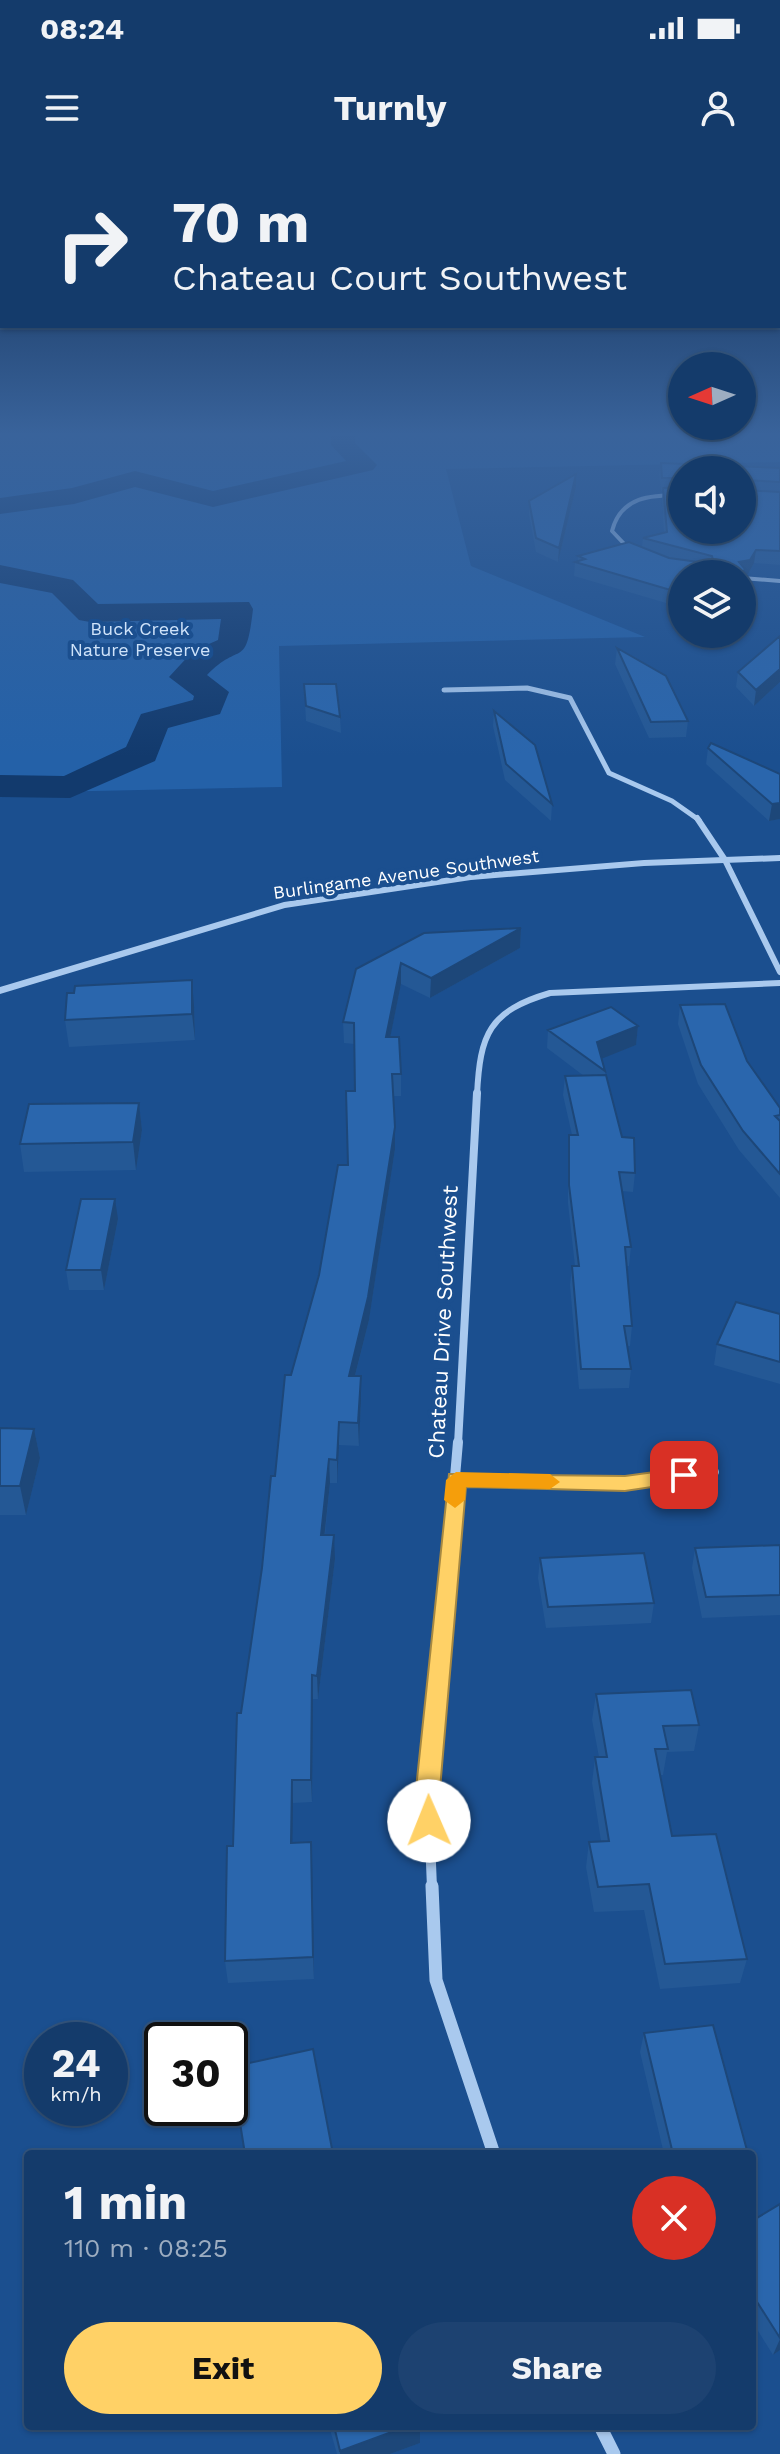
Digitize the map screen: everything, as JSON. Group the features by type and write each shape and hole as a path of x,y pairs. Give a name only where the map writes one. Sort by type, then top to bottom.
{"street":[{"path":"618,542 635,553"},
{"path":"756,579 780,581"},
{"path":"444,690 532,690 562,693 570,698 609,773 672,801 703,823 725,860 780,972"},
{"name":"Burlingame Avenue Southwest","path":"0,991 284,905 471,877 780,858"},
{"name":"Chateau Drive Southwest","path":"493,2150 436,1980 428,1789 456,1480 479,1056 491,1021 518,1002 550,993 780,983"},
{"path":"456,1480 625,1483 714,1472"},
{"path":"602,2430 614,2454"}],"green space":[{"name":"Buck Creek Nature Preserve","path":"0,542 465,542 471,566 645,637 279,646 282,787 0,793"}],"building":[{"path":"545,542 560,542 559,548"},
{"path":"629,542 669,558 684,560 668,560 668,589 575,562 585,559 578,556"},
{"path":"659,542 780,542 780,551 756,550 750,560 713,560 712,556"},
{"path":"780,636 780,669 756,690 738,672"},
{"path":"617,648 666,676 688,721 651,722"},
{"path":"304,684 336,684 340,717 306,706"},
{"path":"494,711 535,745 552,804 506,764"},
{"path":"711,743 780,774 780,803 772,804 708,748"},
{"path":"521,928 431,978 401,963 386,1037 399,1037 401,1074 392,1074 395,1127 368,1297 349,1376 361,1376 358,1423 339,1422 337,1460 329,1459 321,1535 334,1535 317,1676 312,1675 311,1780 292,1780 291,1843 311,1842 313,1957 225,1961 227,1846 233,1846 237,1713 241,1713 262,1568 285,1375 291,1375 319,1275 338,1165 348,1165 346,1091 355,1091 354,1023 343,1022 356,969 424,933"},
{"path":"192,980 192,1014 65,1020 67,993 74,993 75,986"},
{"path":"725,1004 747,1061 780,1108 780,1115 775,1116 780,1121 780,1174 743,1131 701,1065 680,1005"},
{"path":"611,1007 638,1026 597,1042 605,1071 548,1030"},
{"path":"606,1075 622,1137 634,1138 635,1173 619,1172 631,1247 625,1247 632,1326 624,1326 631,1369 581,1369 572,1266 579,1266 569,1185 569,1135 578,1135 565,1076"},
{"path":"139,1103 133,1142 20,1144 29,1104"},
{"path":"81,1199 115,1199 101,1270 66,1270"},
{"path":"736,1302 780,1314 780,1362 717,1344"},
{"path":"0,1428 34,1429 20,1486 0,1486"},
{"path":"780,1545 780,1595 706,1597 695,1548"},
{"path":"644,1553 654,1603 548,1607 540,1558"},
{"path":"691,1690 699,1725 663,1726 668,1749 655,1749 672,1836 716,1834 747,1959 665,1964 649,1884 598,1887 589,1842 609,1841 595,1757 607,1757 596,1694"},
{"path":"713,2025 747,2150 672,2150 644,2033"},
{"path":"313,2049 332,2150 244,2150 240,2126 248,2126 248,2063"},
{"path":"780,2204 780,2338 756,2300 756,2219"},
{"path":"335,2430 397,2430 340,2451"}],"waterway":[{"path":"0,574 62,586 90,613 238,609 233,645 205,658 186,677 212,692 208,707 153,721 142,753 70,787 0,786"}],"slow traffic":[{"path":"455,1500 456,1480 550,1482"}],"route":[{"path":"429,1821 428,1789 456,1480 625,1483 684,1475"}]}
